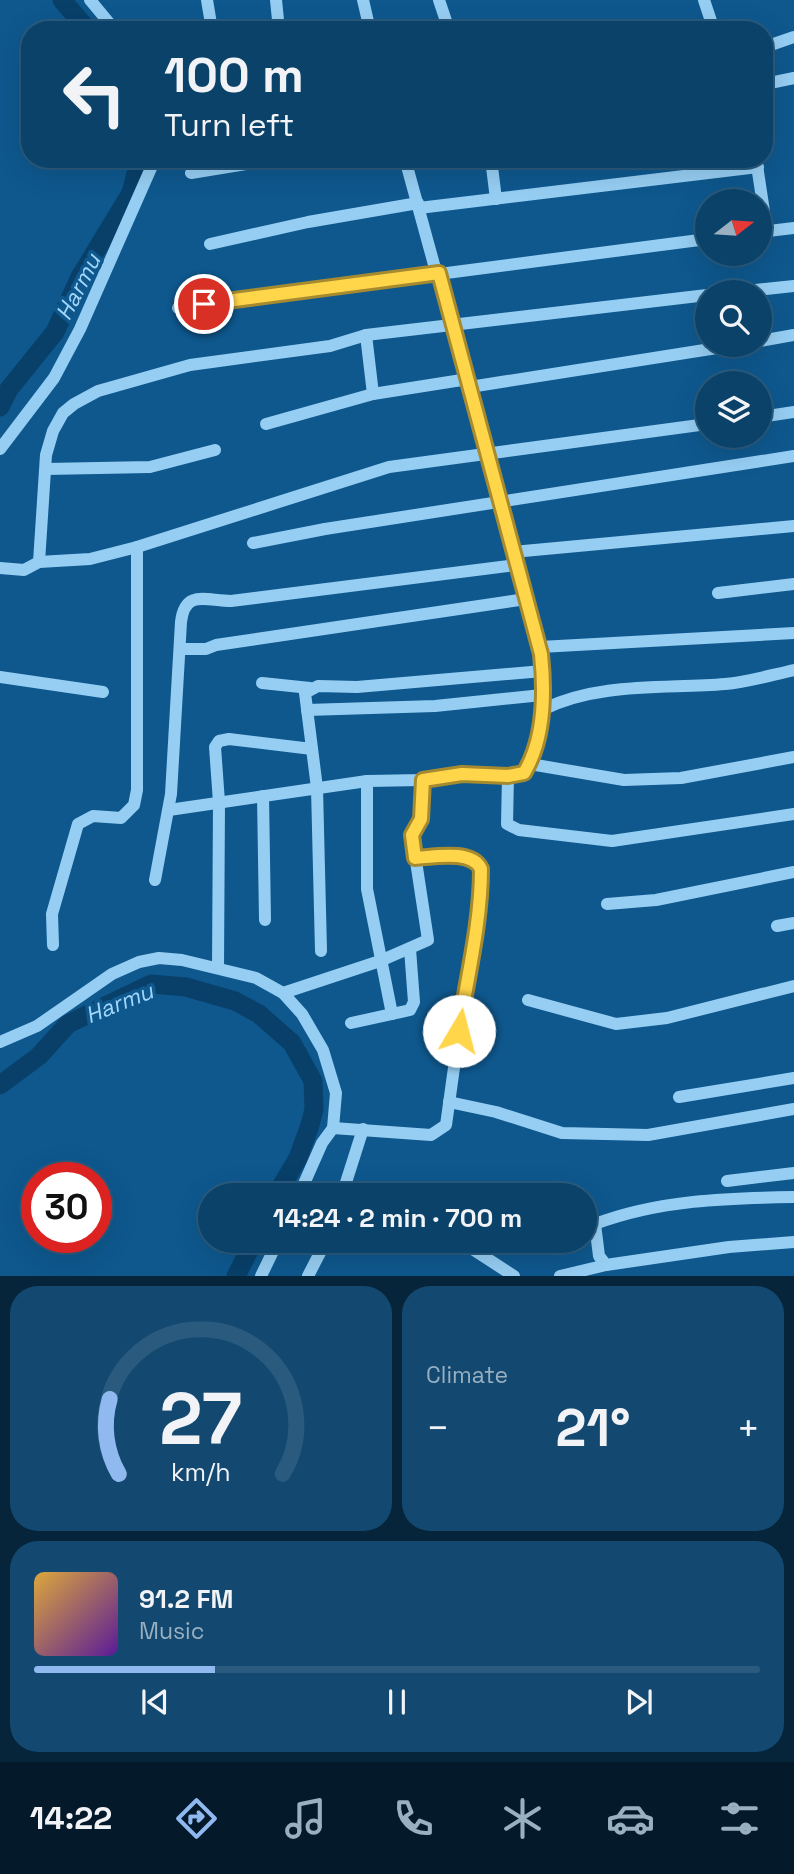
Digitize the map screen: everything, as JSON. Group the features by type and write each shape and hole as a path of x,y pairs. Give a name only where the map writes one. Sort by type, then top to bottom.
{"street":[{"path":"90,0 108,21"},
{"path":"207,0 210,21"},
{"path":"276,0 278,21"},
{"path":"363,0 368,21"},
{"path":"439,0 446,21"},
{"path":"704,0 711,21"},
{"path":"773,44 794,37"},
{"path":"773,82 794,78"},
{"path":"0,449 54,378 86,317 151,168"},
{"path":"191,173 222,168"},
{"path":"169,810 367,781 423,780 470,774 508,776 524,773 530,764 543,702 540,647 514,559 489,455 439,273 408,168"},
{"path":"492,168 496,199"},
{"path":"210,244 419,205 496,199 721,168"},
{"path":"757,168 759,189"},
{"path":"772,230 794,228"},
{"path":"178,308 695,241"},
{"path":"772,288 794,286"},
{"path":"39,562 46,469 53,431 63,413 98,391 191,365 330,346 366,335 695,296"},
{"path":"366,335 373,394"},
{"path":"772,339 794,335"},
{"path":"266,424 373,394 695,351"},
{"path":"772,415 794,412"},
{"path":"0,568 24,570 39,562 90,559 137,547 389,467 695,426"},
{"path":"46,469 150,467 215,450"},
{"path":"253,543 794,456"},
{"path":"155,880 169,810 182,610 197,598 231,601 514,559 794,526"},
{"path":"52,945 52,914 78,824 93,816 121,818 134,805 139,750 137,547"},
{"path":"718,593 794,584"},
{"path":"180,649 206,649 216,645 526,599"},
{"path":"540,647 794,633"},
{"path":"306,710 561,701 597,692 728,684 794,670"},
{"path":"262,683 310,688 543,671"},
{"path":"0,677 103,692"},
{"path":"310,688 305,692 317,788 321,951"},
{"path":"218,968 219,802 215,747 219,741 229,739 312,749"},
{"path":"530,764 624,780 681,778 794,757"},
{"path":"508,776 507,824 511,828 525,831 612,841 794,814"},
{"path":"284,993 426,943 429,936 412,835 421,819 423,780"},
{"path":"367,781 367,889 392,1014"},
{"path":"262,796 265,920"},
{"path":"333,1128 431,1135 446,1125 469,960 479,926 481,869 472,859 460,857 415,858"},
{"path":"607,904 656,900 794,872"},
{"path":"777,926 794,923"},
{"path":"351,1023 413,1007 410,949"},
{"path":"0,1042 37,1026 112,974 139,962 159,958 182,960 256,978 284,993 302,1014 323,1049 336,1093 333,1128 322,1143 304,1183"},
{"path":"528,1000 616,1024 667,1018 794,986"},
{"path":"679,1097 794,1078"},
{"path":"449,1102 496,1112 562,1133 648,1135 794,1110"},
{"path":"346,1183 363,1129"},
{"path":"727,1181 794,1173"},
{"path":"597,1220 703,1199 794,1197"},
{"path":"561,1276 606,1265 729,1247 794,1242"},
{"path":"597,1248 606,1265"},
{"path":"261,1276 272,1253"},
{"path":"308,1276 320,1253"},
{"path":"479,1253 514,1276"}],"waterway":[{"name":"Harmu","path":"62,0 80,21"},
{"name":"Harmu","path":"0,407 9,389 55,332 80,277 131,193 138,168"},
{"name":"Harmu","path":"0,1085 39,1056 68,1024 151,984 186,987 235,1001 259,1014 292,1043 313,1081 314,1109 310,1125 298,1158 283,1183"},
{"name":"Harmu","path":"236,1276 248,1253"}],"route":[{"path":"204,304 439,273 536,632 543,671 544,709 530,764 524,773 518,776 462,774 423,780 421,819 412,835 415,858 472,859 481,869 479,926 469,960 459,1031"}]}
